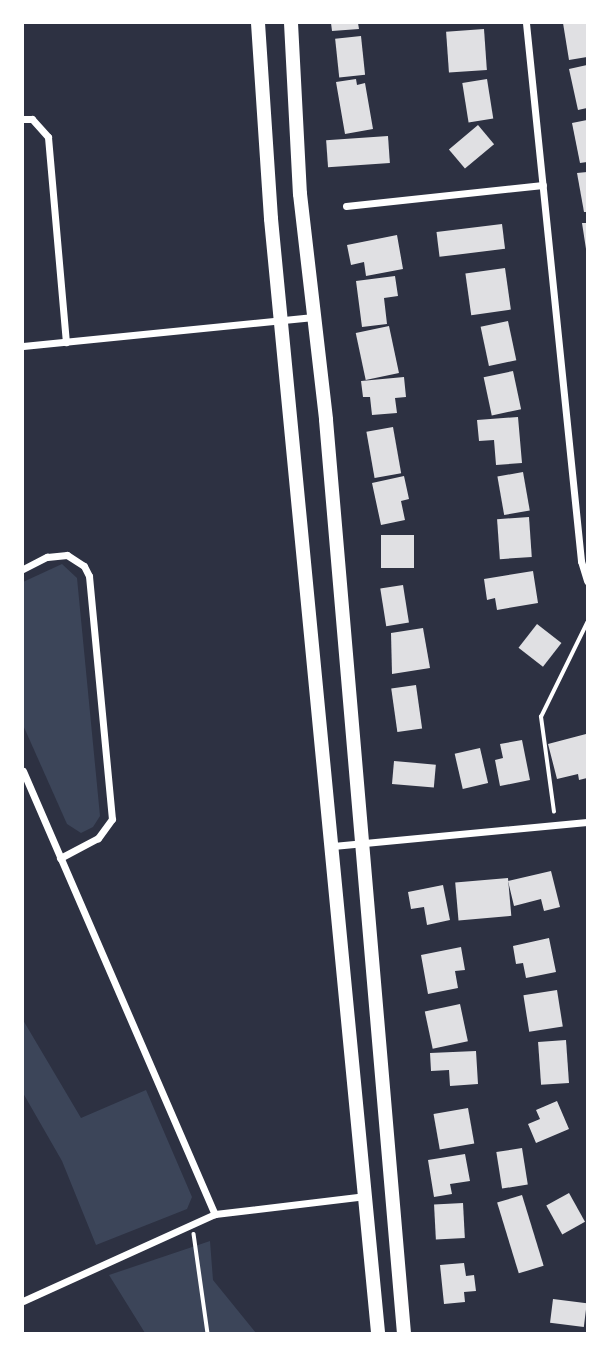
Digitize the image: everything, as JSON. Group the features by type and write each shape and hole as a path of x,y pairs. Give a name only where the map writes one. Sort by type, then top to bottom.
{"main road":[{"path":"258,23 281,320 378,1333"},
{"path":"291,23 300,194 364,844 404,1333"}],"street":[{"path":"526,23 581,561 587,581"},
{"path":"23,119 32,118 48,137 66,342"},
{"path":"346,206 542,186"},
{"path":"23,346 314,317"},
{"path":"23,569 47,557 67,555 84,566 89,576 112,820 98,838 60,858"},
{"path":"23,771 215,1214"},
{"path":"333,846 587,822"},
{"path":"23,1301 215,1214 366,1196"}],"path":[{"path":"556,825 541,716 587,623"},
{"path":"193,1225 208,1333"}],"shaded area":[{"path":"62,564 77,578 100,816 93,827 81,833 67,824 23,725 23,582"},
{"path":"23,1020 81,1118 146,1090 192,1197 187,1209 96,1245 62,1161 23,1093"},
{"path":"210,1241 213,1280 256,1333 145,1333 109,1275"}],"building":[{"path":"331,23 358,23 359,29 332,31"},
{"path":"563,23 587,23 587,57 569,60"},
{"path":"484,29 487,70 449,73 446,32"},
{"path":"361,36 365,75 339,78 335,39"},
{"path":"587,65 587,108 578,110 569,69"},
{"path":"356,79 357,85 365,83 373,129 345,134 336,82"},
{"path":"487,79 493,119 469,122 462,83"},
{"path":"587,120 587,162 580,163 572,123"},
{"path":"478,125 494,144 465,169 449,149"},
{"path":"388,136 390,163 328,167 326,140"},
{"path":"587,172 587,212 584,212 577,173"},
{"path":"582,223 587,223 586,249"},
{"path":"502,224 505,249 440,257 436,232"},
{"path":"397,235 403,269 366,276 364,262 351,265 347,245"},
{"path":"505,268 511,310 471,315 465,274"},
{"path":"395,276 398,296 384,298 387,324 362,327 356,281"},
{"path":"508,321 516,360 489,366 481,327"},
{"path":"389,326 399,373 366,380 356,333"},
{"path":"513,371 521,409 492,415 484,377"},
{"path":"404,377 406,397 395,398 397,413 372,415 370,397 363,397 361,381"},
{"path":"518,417 522,463 496,465 494,440 479,441 477,420"},
{"path":"393,427 401,473 375,478 366,432"},
{"path":"523,472 530,510 504,515 497,477"},
{"path":"404,476 409,499 401,501 405,520 381,525 372,483"},
{"path":"529,517 532,557 500,559 497,519"},
{"path":"381,535 414,535 414,568 381,568"},
{"path":"533,571 538,603 497,610 495,598 487,600 484,579"},
{"path":"403,585 409,623 386,626 380,589"},
{"path":"537,624 561,643 543,667 519,648"},
{"path":"423,628 430,668 392,674 391,633"},
{"path":"416,685 422,729 397,732 391,688"},
{"path":"586,734 587,778 579,780 578,774 557,779 548,744"},
{"path":"522,740 530,780 500,786 495,760 503,758 500,744"},
{"path":"480,748 488,783 463,789 455,754"},
{"path":"394,761 436,765 434,788 392,784"},
{"path":"551,871 560,907 544,911 541,899 514,906 508,881"},
{"path":"508,878 511,916 459,920 455,883"},
{"path":"443,885 450,920 427,925 424,907 411,909 408,892"},
{"path":"549,938 556,972 526,978 523,963 516,964 513,946"},
{"path":"461,947 465,970 455,971 458,988 428,994 421,955"},
{"path":"557,990 563,1027 529,1032 523,995"},
{"path":"460,1004 468,1041 433,1049 425,1011"},
{"path":"566,1040 569,1083 541,1085 538,1042"},
{"path":"476,1051 478,1084 450,1086 449,1070 431,1071 430,1053"},
{"path":"557,1101 569,1129 536,1143 528,1124 540,1119 536,1110"},
{"path":"468,1108 474,1143 440,1150 434,1114"},
{"path":"522,1148 528,1185 502,1189 496,1152"},
{"path":"465,1154 470,1181 450,1184 452,1194 434,1197 428,1160"},
{"path":"569,1193 585,1222 562,1234 546,1206"},
{"path":"522,1195 544,1266 519,1273 497,1203"},
{"path":"463,1203 465,1238 436,1239 434,1205"},
{"path":"464,1263 466,1276 474,1275 476,1291 464,1292 465,1302 444,1304 440,1265"},
{"path":"553,1299 587,1303 584,1327 550,1323"}]}
